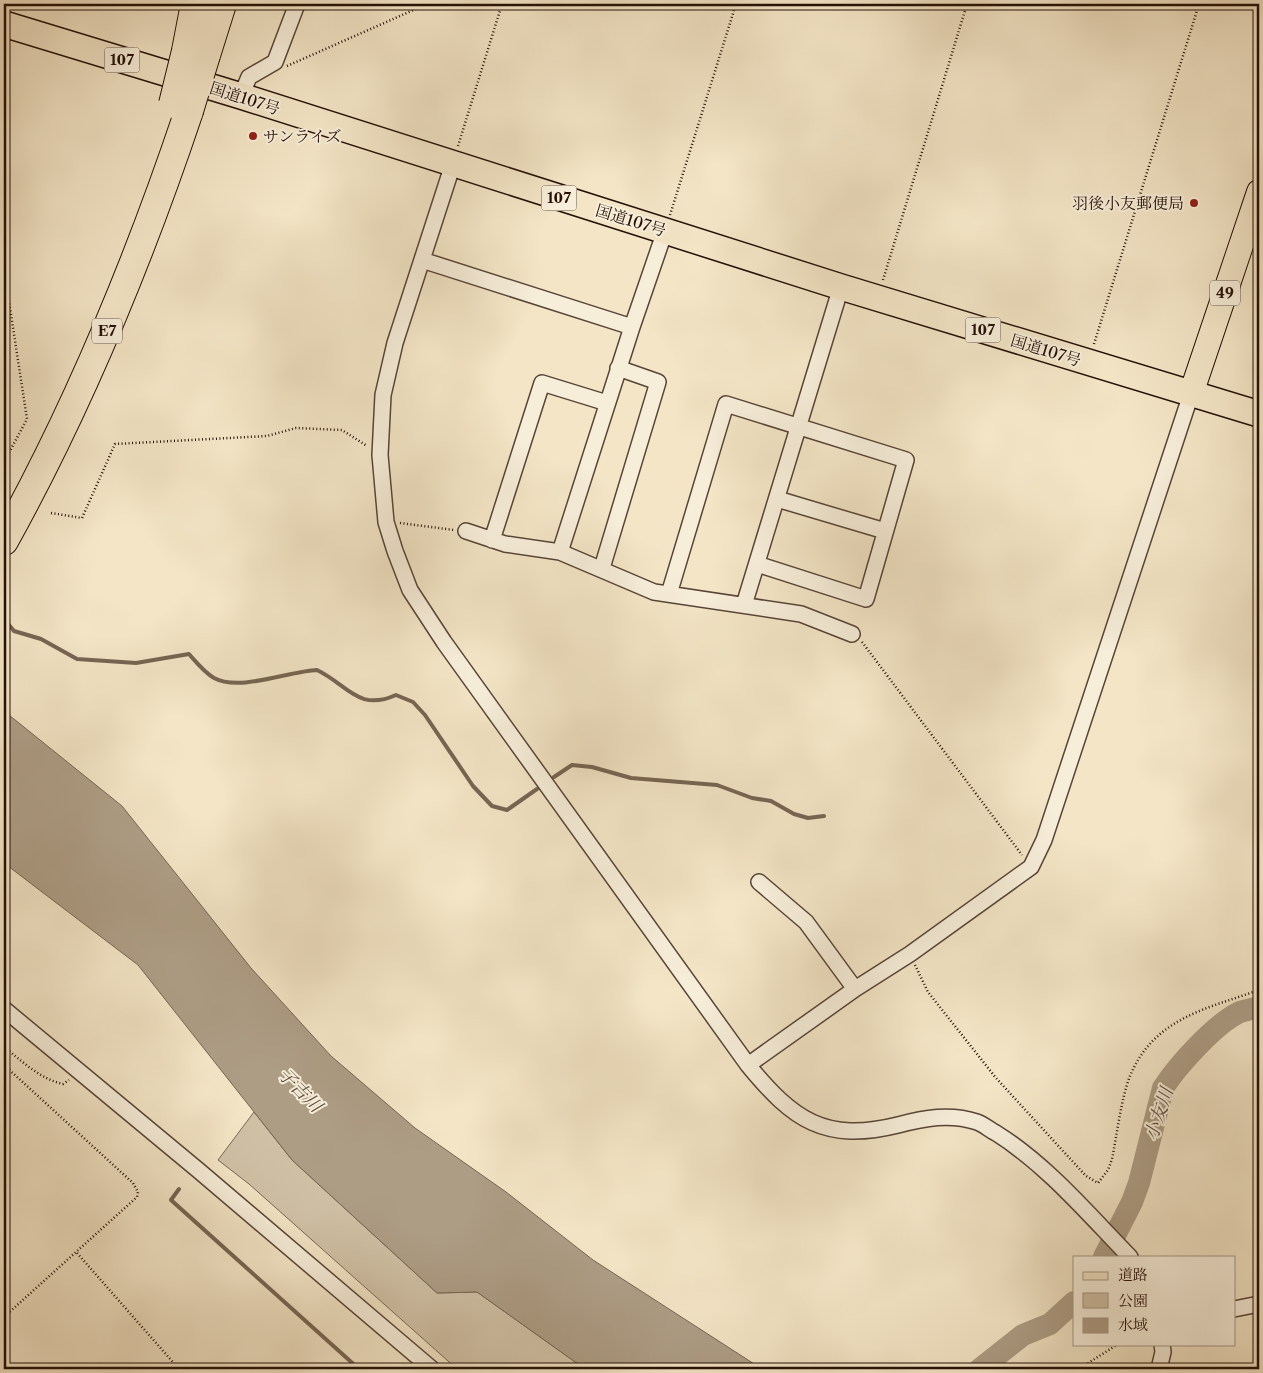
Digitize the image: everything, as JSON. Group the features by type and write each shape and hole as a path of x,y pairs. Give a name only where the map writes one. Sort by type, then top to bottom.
{"highway":[{"path":"195,4 197,53"},
{"name":"E7","path":"4,539 43,471 108,329 181,108 211,4"},
{"path":"197,53 221,4"},
{"name":"国道107号","path":"4,24 241,96 877,298 1259,414"},
{"name":"E7","path":"4,539 60,420 101,326 135,243 181,108"}],"main road":[{"name":"49","path":"1191,394 1259,192"}],"street":[{"path":"241,96 249,77 275,62 297,4"},
{"path":"453,164 395,343 383,395 380,455 386,522 410,590 444,642 748,1065 772,1094 790,1110 810,1123 853,1131 881,1129 930,1117 978,1122 1023,1150 1129,1256"},
{"path":"560,552 618,368 665,231"},
{"path":"422,260 632,327"},
{"path":"744,605 842,287"},
{"path":"602,568 658,382 618,368"},
{"path":"492,540 542,383 607,403"},
{"path":"748,1065 855,989 910,954 1030,867 1044,840 1191,394"},
{"path":"669,594 726,404 906,460 866,599 757,564"},
{"path":"777,499 885,531"},
{"path":"466,531 506,544 560,552 602,568 654,592 801,614 852,634"},
{"path":"760,882 806,922 855,989"},
{"path":"4,1009 432,1369"},
{"path":"1236,1309 1259,1304"},
{"path":"1159,1369 1163,1352 1162,1346"}],"path":[{"path":"275,62 283,68 427,4"},
{"path":"453,164 502,4"},
{"path":"665,231 736,4"},
{"path":"877,298 967,4"},
{"path":"1088,363 1199,4"},
{"path":"4,269 27,419 4,462"},
{"path":"50,513 82,518 115,444 267,436 296,428 342,430 380,455"},
{"path":"4,487 8,493"},
{"path":"386,522 466,531"},
{"path":"852,634 866,645 1030,867"},
{"path":"910,954 928,992 996,1078 1086,1176 1098,1183 1108,1170 1112,1159 1130,1077 1141,1056 1156,1036 1170,1025 1197,1011 1259,990"},
{"path":"4,1047 32,1070 53,1082 63,1084 81,1072"},
{"path":"4,1065 133,1183 138,1192 137,1197 77,1253 4,1317"},
{"path":"77,1253 179,1369"},
{"path":"1079,1369 1115,1346"}],"green space":[{"path":"254,1112 292,1160 437,1293 477,1292 585,1369 457,1369 249,1184 218,1160"}],"water":[{"name":"子吉川","path":"4,711 122,806 251,968 331,1056 415,1128 506,1192 593,1260 762,1369 585,1369 477,1292 437,1293 292,1160 138,965 4,863"}],"waterway":[{"path":"4,619 14,631 41,639 77,659 136,663 189,654 210,676 225,682 251,682 317,670 362,699 383,699 396,695 413,702 425,715 473,786 492,806 507,810 537,789"},
{"path":"554,777 572,765 592,767 631,778 717,785 752,798 771,801 794,814 808,818 824,816"},
{"name":"小友川","path":"1105,1256 1132,1202 1139,1183 1163,1088 1178,1068 1220,1025 1240,1012 1259,1007"},
{"path":"179,1189 171,1200 359,1369"},
{"name":"小友川","path":"980,1369 1023,1335 1050,1324 1073,1303"}],"place":[{"name":"サンライズ","path":"253,136"},
{"name":"羽後小友郵便局","path":"1194,203"}]}
